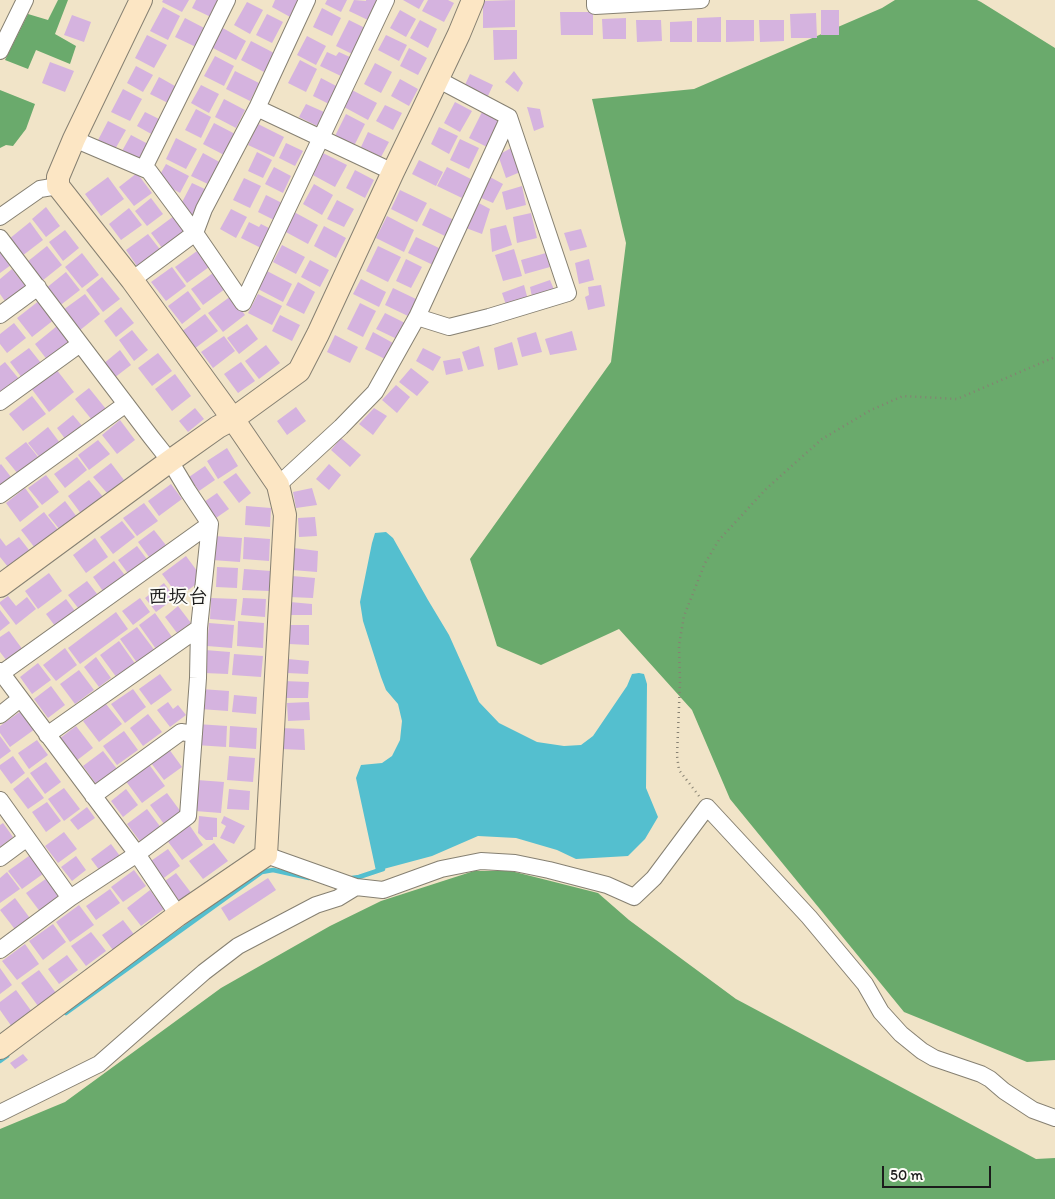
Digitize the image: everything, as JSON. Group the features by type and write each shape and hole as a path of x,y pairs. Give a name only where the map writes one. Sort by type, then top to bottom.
{"street":[{"path":"0,51 24,0"},
{"path":"141,0 74,140 58,178 58,186 132,280 233,419 278,485 285,515 266,855"},
{"path":"144,168 227,0"},
{"path":"132,280 194,234 204,209 256,108 307,0"},
{"path":"74,140 149,171 243,303 386,0"},
{"path":"0,586 170,460 233,419 299,371 458,34 472,0"},
{"path":"595,0 595,6 701,0"},
{"path":"417,317 449,327 568,293 509,117 437,79"},
{"path":"256,108 393,172"},
{"path":"278,485 341,427 375,392 417,317 509,117"},
{"path":"0,217 40,189 58,186"},
{"path":"0,238 170,460 210,524 199,628 198,678 188,816 136,854 70,898 0,950"},
{"path":"0,315 38,287"},
{"path":"0,402 80,344"},
{"path":"0,495 126,404"},
{"path":"178,915 94,796 47,736 1,672 210,524"},
{"path":"47,736 199,628"},
{"path":"0,715 20,699"},
{"path":"94,796 181,732 194,734"},
{"path":"0,800 70,898"},
{"path":"266,855 356,887 383,890 441,869 481,861 515,863 549,870 608,885 634,897 654,878 707,807 810,917 865,984 881,1012 901,1034 934,1058 981,1074 1032,1110 1055,1118"},
{"path":"0,858 27,838"},
{"path":"0,1048 178,915 266,855"},
{"path":"0,1112 99,1064 204,972 238,946 316,905 338,898 356,887"}],"path":[{"path":"707,807 679,770 677,756 680,682 679,645 684,616 705,563 719,540 766,489 822,439 871,410 903,396 957,399 1055,357"}],"green space":[{"path":"58,0 68,0 55,34 76,46 70,64 36,50 28,69 5,60 28,14 48,20"},
{"path":"895,0 977,0 1055,48 1055,1060 1027,1062 904,1012 730,799 692,710 619,629 541,665 497,646 470,559 611,362 626,243 592,99 694,89 882,8"},
{"path":"0,90 35,104 26,129 13,146 6,145 0,148"},
{"path":"474,871 511,871 598,893 629,920 736,999 1036,1159 1055,1158 1055,1199 0,1199 0,1129 65,1102 221,988 330,926 381,901"}],"water":[{"path":"386,532 393,538 449,635 479,702 499,723 537,742 564,746 581,745 593,736 627,686 632,674 644,674 647,684 646,788 658,817 645,839 628,856 576,859 557,850 516,838 478,836 432,856 376,871 356,778 361,765 382,763 392,756 400,740 402,721 398,704 386,690 381,677 363,621 360,602 375,533"}],"building":[{"path":"163,0 189,0 182,12 162,2"},
{"path":"196,0 225,0 215,19 192,8"},
{"path":"275,0 302,0 292,18 272,7"},
{"path":"327,0 347,0 341,12 325,4"},
{"path":"354,0 380,0 370,21 349,11"},
{"path":"403,0 424,0 419,9"},
{"path":"428,0 448,0 454,3 444,22 422,11"},
{"path":"515,0 515,27 483,28 483,1"},
{"path":"247,2 263,10 250,34 234,25"},
{"path":"163,7 180,16 168,40 150,31"},
{"path":"322,8 341,18 332,36 313,27"},
{"path":"400,10 416,19 406,37 390,28"},
{"path":"821,10 839,10 839,35 821,35"},
{"path":"560,12 593,12 593,35 561,35"},
{"path":"816,13 817,38 791,38 790,14"},
{"path":"267,14 283,22 272,43 256,35"},
{"path":"72,15 91,22 84,42 64,35"},
{"path":"721,17 721,42 697,42 697,18"},
{"path":"185,18 208,30 198,48 175,37"},
{"path":"626,18 626,39 603,39 602,19"},
{"path":"349,20 367,29 354,55 336,46"},
{"path":"420,20 437,29 428,48 410,38"},
{"path":"636,20 661,20 662,41 637,42"},
{"path":"726,20 754,20 754,41 726,42"},
{"path":"759,20 784,20 784,41 760,42"},
{"path":"692,21 692,42 670,42 670,22"},
{"path":"221,27 246,41 236,60 211,47"},
{"path":"493,30 517,30 517,59 494,60"},
{"path":"147,35 167,45 154,68 135,58"},
{"path":"386,35 407,45 399,61 378,50"},
{"path":"307,36 326,46 316,65 297,55"},
{"path":"251,41 274,53 264,72 241,60"},
{"path":"409,48 427,58 418,75 400,66"},
{"path":"327,52 336,56 339,52 352,58 343,77 320,66"},
{"path":"215,56 234,66 224,86 204,76"},
{"path":"300,60 317,69 306,92 288,83"},
{"path":"50,62 74,71 65,92 42,83"},
{"path":"375,63 392,72 381,93 364,84"},
{"path":"136,66 153,75 143,92 127,83"},
{"path":"235,71 259,83 250,101 226,89"},
{"path":"514,71 523,83 518,92 505,82"},
{"path":"470,74 493,85 488,96 464,87"},
{"path":"159,77 182,90 174,106 150,94"},
{"path":"321,78 340,88 331,105 313,96"},
{"path":"400,79 418,89 409,106 391,96"},
{"path":"201,85 219,94 209,113 191,103"},
{"path":"123,89 142,99 130,121 111,112"},
{"path":"352,90 377,103 368,120 344,107"},
{"path":"224,99 245,110 236,128 215,117"},
{"path":"455,102 472,111 460,132 444,123"},
{"path":"306,104 324,112 317,126 299,117"},
{"path":"385,105 402,113 393,130 376,121"},
{"path":"527,107 540,109 544,127 534,131"},
{"path":"484,108 502,117 487,147 469,138"},
{"path":"196,109 211,117 201,138 185,130"},
{"path":"145,112 161,120 153,135 137,126"},
{"path":"346,114 365,124 353,148 334,138"},
{"path":"108,121 126,130 114,151 97,142"},
{"path":"214,123 237,135 226,156 203,144"},
{"path":"258,124 284,137 274,157 248,145"},
{"path":"439,127 458,136 449,154 431,144"},
{"path":"368,132 389,142 381,157 361,147"},
{"path":"131,135 150,145 142,161 122,151"},
{"path":"176,138 197,149 186,169 166,159"},
{"path":"460,139 479,148 469,169 450,160"},
{"path":"286,143 303,151 295,166 279,158"},
{"path":"515,146 525,170 506,178 498,155"},
{"path":"257,152 272,160 263,178 248,171"},
{"path":"321,152 347,165 335,187 309,173"},
{"path":"203,153 223,164 212,186 191,176"},
{"path":"419,160 443,172 436,186 412,174"},
{"path":"166,164 189,176 180,193 157,180"},
{"path":"274,167 291,176 283,193 265,184"},
{"path":"447,167 471,179 462,198 437,186"},
{"path":"355,170 374,180 365,198 346,188"},
{"path":"137,173 152,193 134,206 119,187"},
{"path":"108,177 124,199 101,216 85,194"},
{"path":"490,177 503,184 493,203 479,197"},
{"path":"244,178 261,186 250,208 233,200"},
{"path":"192,183 209,191 195,218 178,210"},
{"path":"314,184 333,195 322,215 303,204"},
{"path":"522,186 526,205 506,210 502,192"},
{"path":"400,190 427,203 417,222 391,209"},
{"path":"266,195 284,204 276,221 258,212"},
{"path":"151,198 163,214 147,226 135,211"},
{"path":"337,200 354,209 344,227 327,219"},
{"path":"477,202 490,209 482,234 466,228"},
{"path":"46,207 60,226 46,237 32,219"},
{"path":"129,208 142,225 121,240 109,224"},
{"path":"430,208 454,220 445,236 422,225"},
{"path":"231,209 247,217 236,238 220,229"},
{"path":"294,212 318,225 308,244 284,231"},
{"path":"531,213 537,238 517,243 513,217"},
{"path":"174,216 189,234 165,252 151,233"},
{"path":"387,216 414,230 404,252 376,238"},
{"path":"30,222 43,240 22,256 9,239"},
{"path":"249,222 259,227 261,224 273,230 263,249 241,238"},
{"path":"506,225 512,245 492,252 490,229"},
{"path":"324,226 346,238 336,258 314,246"},
{"path":"581,229 587,247 570,251 564,233"},
{"path":"65,230 79,248 63,261 49,242"},
{"path":"148,234 162,252 139,269 126,250"},
{"path":"416,237 441,249 433,265 408,253"},
{"path":"282,245 305,257 296,274 273,262"},
{"path":"47,246 62,265 42,281 27,262"},
{"path":"378,246 401,257 388,282 366,271"},
{"path":"514,249 522,276 503,281 495,255"},
{"path":"0,251 11,265 0,273"},
{"path":"197,251 209,267 187,283 175,267"},
{"path":"82,253 99,275 82,288 65,267"},
{"path":"546,253 550,267 525,274 521,260"},
{"path":"406,259 422,267 411,288 396,281"},
{"path":"589,259 594,280 579,284 575,263"},
{"path":"310,260 329,270 320,287 301,277"},
{"path":"172,267 186,286 166,301 151,282"},
{"path":"12,269 27,288 7,304 0,294 0,279"},
{"path":"267,271 292,284 283,302 258,289"},
{"path":"66,272 80,290 58,307 45,289"},
{"path":"213,273 225,289 203,305 191,289"},
{"path":"102,277 120,299 103,312 86,290"},
{"path":"361,279 386,292 379,307 353,294"},
{"path":"550,280 555,292 532,297 530,287"},
{"path":"298,282 315,292 304,314 286,305"},
{"path":"524,285 528,300 506,305 502,293"},
{"path":"601,285 605,306 588,310 585,297 589,295 588,287"},
{"path":"393,288 418,300 410,317 385,305"},
{"path":"188,291 201,309 182,324 168,306"},
{"path":"85,294 100,314 79,331 63,310"},
{"path":"258,294 282,306 272,325 248,313"},
{"path":"231,296 245,315 223,332 208,313"},
{"path":"40,300 55,319 32,337 17,318"},
{"path":"360,303 376,311 363,337 347,329"},
{"path":"121,307 134,323 116,337 104,321"},
{"path":"385,313 407,324 399,340 376,329"},
{"path":"205,314 218,331 194,349 181,332"},
{"path":"280,315 300,325 292,341 272,331"},
{"path":"14,323 26,338 7,353 0,344 0,334"},
{"path":"247,324 258,339 239,354 227,338"},
{"path":"57,326 71,343 48,361 35,344"},
{"path":"132,330 148,350 134,361 119,340"},
{"path":"572,331 577,350 550,355 545,339"},
{"path":"373,332 393,343 385,359 365,349"},
{"path":"536,332 542,352 522,357 517,338"},
{"path":"335,335 358,347 350,363 327,352"},
{"path":"224,336 235,351 213,368 201,352"},
{"path":"512,342 518,365 498,370 494,348"},
{"path":"266,345 280,363 259,379 245,361"},
{"path":"479,346 484,366 468,370 462,352"},
{"path":"29,348 41,363 22,378 10,362"},
{"path":"423,348 441,357 433,371 416,361"},
{"path":"120,350 131,365 114,378 103,364"},
{"path":"158,353 172,371 152,386 138,368"},
{"path":"460,358 463,371 446,375 443,361"},
{"path":"5,362 19,379 0,393 0,366"},
{"path":"241,362 255,381 238,393 224,374"},
{"path":"411,368 429,382 417,396 399,382"},
{"path":"56,369 74,392 49,412 31,388"},
{"path":"175,374 191,396 172,411 155,389"},
{"path":"396,385 410,397 397,413 382,400"},
{"path":"89,388 106,409 92,420 75,399"},
{"path":"32,396 46,414 23,431 9,414"},
{"path":"296,407 306,421 287,435 277,421"},
{"path":"195,408 204,419 188,432 179,421"},
{"path":"374,408 387,416 373,435 359,424"},
{"path":"73,415 83,427 66,440 57,428"},
{"path":"120,420 135,440 117,454 102,435"},
{"path":"48,427 60,443 40,458 28,443"},
{"path":"341,438 361,455 350,467 331,450"},
{"path":"98,440 110,454 89,470 78,455"},
{"path":"26,442 39,458 18,474 5,458"},
{"path":"227,448 238,466 218,479 207,461"},
{"path":"77,457 87,470 65,488 54,474"},
{"path":"111,463 124,480 107,493 93,477"},
{"path":"329,464 341,475 329,490 316,479"},
{"path":"0,465 11,477 0,485"},
{"path":"205,466 215,480 199,491 189,477"},
{"path":"236,473 251,493 239,503 223,482"},
{"path":"46,475 59,492 42,505 28,488"},
{"path":"89,480 104,498 82,515 68,496"},
{"path":"171,484 182,499 159,516 148,501"},
{"path":"25,488 39,507 20,522 6,503"},
{"path":"312,488 317,505 296,508 293,492"},
{"path":"217,493 229,509 216,518 204,502"},
{"path":"65,501 77,517 60,530 48,515"},
{"path":"144,503 158,521 137,536 123,518"},
{"path":"246,506 271,508 270,527 245,525"},
{"path":"44,512 58,530 35,548 21,530"},
{"path":"315,517 317,536 299,537 298,518"},
{"path":"122,521 135,537 113,554 100,537"},
{"path":"154,530 169,549 152,561 138,542"},
{"path":"214,536 242,538 240,562 212,560"},
{"path":"19,537 29,550 8,567 0,557 0,538 6,546"},
{"path":"244,537 270,539 269,561 243,559"},
{"path":"95,538 108,557 86,573 73,555"},
{"path":"137,546 149,562 130,576 118,560"},
{"path":"294,548 318,551 317,572 292,570"},
{"path":"186,556 203,579 179,597 162,574"},
{"path":"114,561 127,578 105,594 93,577"},
{"path":"217,567 238,568 237,588 216,587"},
{"path":"244,569 271,571 269,591 242,590"},
{"path":"49,573 62,591 38,609 25,591"},
{"path":"292,576 315,578 313,598 289,597"},
{"path":"87,581 101,599 82,613 68,595"},
{"path":"164,583 175,598 156,612 145,598"},
{"path":"8,596 16,606 27,597 36,609 16,625 0,604"},
{"path":"140,598 150,612 133,625 122,611"},
{"path":"211,598 237,599 235,621 210,619"},
{"path":"243,598 266,599 265,617 241,615"},
{"path":"66,599 78,615 58,630 46,614"},
{"path":"290,602 312,604 312,615 290,615"},
{"path":"178,606 191,623 177,633 165,617"},
{"path":"0,610 10,623 0,631"},
{"path":"116,612 128,629 80,664 68,648"},
{"path":"155,613 172,637 156,649 139,625"},
{"path":"238,621 264,623 263,648 237,646"},
{"path":"209,623 234,625 232,648 207,646"},
{"path":"290,625 309,625 309,645 289,644"},
{"path":"137,627 155,651 138,664 120,639"},
{"path":"9,631 23,650 7,661 0,652 0,637"},
{"path":"119,641 136,665 117,678 100,655"},
{"path":"65,648 77,665 56,681 43,665"},
{"path":"205,650 230,652 228,674 204,673"},
{"path":"234,654 263,656 261,677 232,675"},
{"path":"96,657 111,678 99,687 84,667"},
{"path":"288,659 309,661 308,674 287,673"},
{"path":"38,663 51,680 32,694 20,677"},
{"path":"79,670 94,690 75,704 60,684"},
{"path":"160,674 172,690 151,705 139,689"},
{"path":"283,681 309,682 308,698 283,698"},
{"path":"51,686 65,705 48,718 34,699"},
{"path":"133,689 146,707 125,723 111,704"},
{"path":"201,689 229,691 228,711 200,709"},
{"path":"234,695 257,697 256,714 232,712"},
{"path":"168,702 173,709 178,705 186,715 170,727 157,710"},
{"path":"309,702 310,720 288,721 287,703"},
{"path":"106,704 122,724 99,742 83,721"},
{"path":"21,711 35,729 10,747 0,733 0,726"},
{"path":"148,714 162,732 143,746 130,728"},
{"path":"197,724 227,726 226,747 196,745"},
{"path":"76,726 93,748 76,761 59,739"},
{"path":"230,726 257,728 256,749 229,747"},
{"path":"281,728 304,729 305,750 281,749"},
{"path":"124,731 138,750 117,765 103,746"},
{"path":"0,736 11,751 0,759"},
{"path":"37,740 48,755 29,769 18,753"},
{"path":"166,745 182,767 164,780 148,759"},
{"path":"103,751 117,769 96,784 83,766"},
{"path":"13,756 25,773 11,784 0,769 0,765"},
{"path":"229,756 255,758 253,782 227,780"},
{"path":"46,762 61,782 45,794 30,773"},
{"path":"148,763 165,786 142,803 125,780"},
{"path":"28,777 44,798 28,809 13,789"},
{"path":"197,780 224,782 221,813 195,811"},
{"path":"64,788 80,809 64,821 48,799"},
{"path":"126,789 138,805 123,817 111,801"},
{"path":"229,789 250,791 249,810 227,809"},
{"path":"167,793 181,812 164,824 150,805"},
{"path":"47,802 61,821 46,832 32,812"},
{"path":"87,807 95,818 78,830 70,820"},
{"path":"147,809 162,829 142,844 127,824"},
{"path":"199,816 217,818 217,837 213,837 213,840 206,840 198,833"},
{"path":"224,816 245,826 234,844 220,838 226,826 221,823"},
{"path":"3,823 13,837 0,847 0,825"},
{"path":"188,823 203,845 182,860 166,839"},
{"path":"64,832 77,849 58,863 45,846"},
{"path":"214,843 228,861 203,879 189,861"},
{"path":"111,844 120,856 100,871 91,859"},
{"path":"168,849 180,866 161,880 148,863"},
{"path":"33,853 47,871 22,889 8,871"},
{"path":"76,856 86,870 72,881 61,867"},
{"path":"134,870 146,886 123,902 111,887"},
{"path":"7,872 20,889 0,903 0,878"},
{"path":"176,873 192,894 180,902 165,881"},
{"path":"47,878 61,897 41,913 26,893"},
{"path":"268,878 276,890 229,921 221,908"},
{"path":"110,889 120,903 96,920 86,906"},
{"path":"150,890 164,909 141,926 127,908"},
{"path":"15,898 32,921 17,932 0,910"},
{"path":"79,905 94,925 70,942 56,922"},
{"path":"123,920 136,937 115,953 102,935"},
{"path":"53,924 66,942 43,960 29,941"},
{"path":"91,932 106,951 86,966 71,946"},
{"path":"25,944 39,964 17,980 2,961"},
{"path":"67,955 78,970 59,984 48,969"},
{"path":"0,968 12,985 0,994"},
{"path":"39,970 56,993 38,1006 21,983"},
{"path":"16,990 32,1012 12,1027 0,1010 0,1002"},
{"path":"23,1054 28,1060 15,1069 10,1063"}],"waterway":[{"path":"352,878 383,869"},
{"path":"66,1013 262,872 273,870 309,878"},
{"path":"0,1061 7,1056"}],"district":[{"name":"西坂台","path":"178,598"}]}
